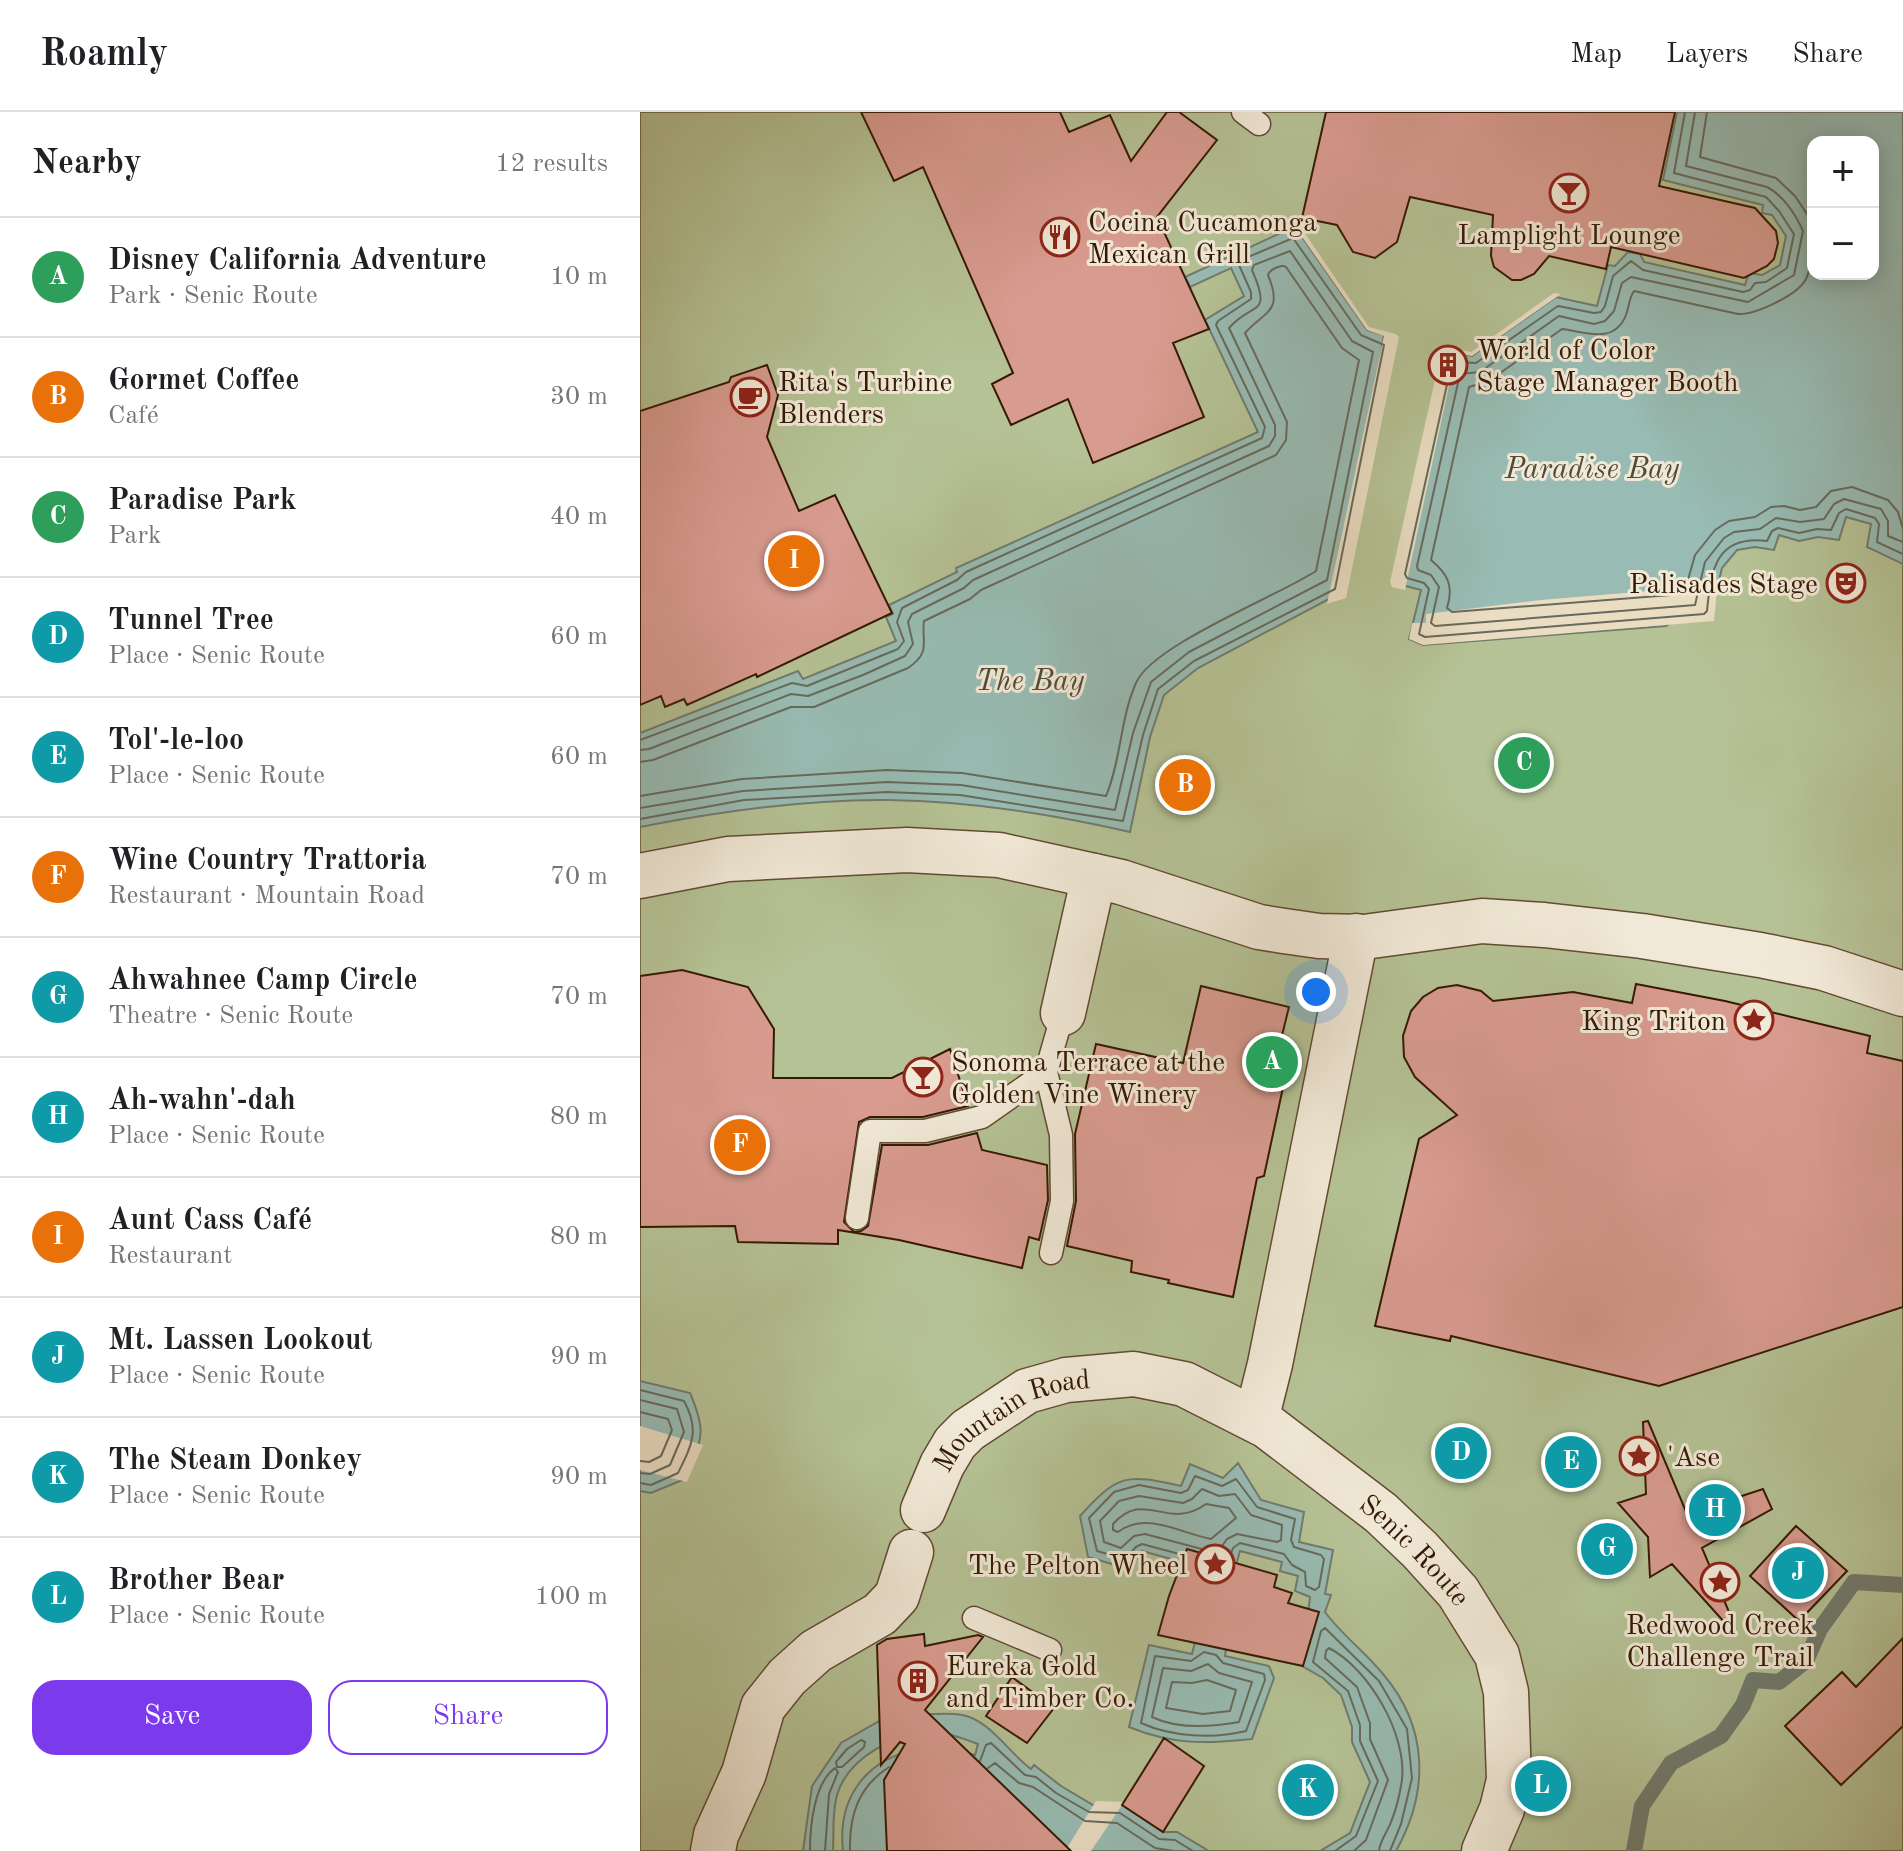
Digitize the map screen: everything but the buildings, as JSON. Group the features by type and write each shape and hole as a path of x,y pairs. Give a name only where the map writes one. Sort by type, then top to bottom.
{"street":[{"path":"640,876 728,859 907,850 999,855 1094,876 1259,927 1319,936 1356,936 1482,921 1544,925 1642,936 1760,955 1824,968 1903,994"},
{"path":"1063,1013 1094,876"},
{"path":"1256,1420 1356,936"},
{"name":"Senic Route","path":"1134,1374 1184,1384 1256,1420 1381,1513 1458,1592 1497,1655 1506,1692 1509,1780 1502,1809 1484,1851"},
{"name":"Mountain Road","path":"923,1510 933,1481 955,1443 1004,1405 1027,1391 1066,1380 1134,1374"},
{"path":"713,1851 716,1835 744,1773 763,1707 787,1677 816,1651 880,1614 897,1596 911,1552"}],"lane":[{"path":"1051,1253 1062,1201 1061,1135 1046,1072 1063,1013"},
{"path":"857,1218 870,1131 925,1131 982,1117 1046,1072"},
{"path":"974,1618 1050,1650"}],"green space":[{"path":"640,112 1903,112 1903,1851 640,1851"}],"water":[{"name":"Paradise Bay","path":"1677,112 1903,112 1903,564 1867,547 1871,524 1846,517 1839,540 1818,537 1799,541 1779,535 1774,550 1755,547 1737,550 1722,568 1717,589 1666,626 1423,645 1409,639 1421,590 1394,583 1446,350 1472,356 1556,297 1597,306 1608,265 1615,266 1628,252 1640,254 1644,262 1745,285 1749,273 1762,275 1780,265 1786,236 1772,215 1762,213 1763,205 1663,180"},
{"name":"The Bay","path":"1301,217 1300,234 1367,330 1384,335 1342,597 1327,600 1198,668 1164,695 1150,737 1130,832 1010,810 888,800 764,807 640,827 640,733 798,671 803,679 896,641 886,617 893,614 889,605 957,572 956,568 1258,432 1205,320 1244,296 1231,268 1190,287 1185,277 1285,231 1281,221"},
{"path":"640,1381 690,1393 701,1428 685,1479 651,1493 640,1491"},
{"path":"1238,1463 1261,1500 1304,1512 1299,1542 1333,1550 1325,1594 1331,1595 1325,1612 1383,1674 1409,1716 1416,1738 1419,1783 1407,1829 1396,1851 1320,1851 1350,1833 1370,1782 1352,1742 1352,1727 1341,1695 1323,1678 1302,1666 1310,1597 1295,1591 1298,1576 1280,1571 1282,1562 1240,1551 1233,1576 1142,1551 1129,1569 1088,1557 1080,1516 1115,1484 1135,1479 1181,1486 1190,1464 1223,1478"},
{"path":"1195,1642 1226,1649 1225,1656 1269,1666 1274,1678 1252,1739 1190,1742 1129,1727 1149,1645 1192,1654"},
{"path":"958,1714 972,1718 990,1730 1031,1769 1034,1765 1093,1805 1122,1805 1163,1832 1177,1832 1209,1851 1071,1851 1054,1840 894,1851 843,1851 845,1813 851,1797 871,1771 902,1753 936,1746 975,1755 978,1744 936,1732 891,1741 863,1758 843,1781 837,1795 833,1851 803,1851 812,1786 841,1743 881,1720"}],"pier":[{"path":"1301,217 1305,218 1304,232 1369,327 1399,337 1346,598 1327,604 1384,336 1367,330 1300,234"},
{"path":"1554,293 1561,294 1472,356 1456,353 1405,590 1392,587 1390,582 1442,348 1446,346 1471,352"},
{"path":"1717,589 1714,621 1423,645 1409,639 1412,623 1426,623 1426,614 1541,600 1661,590"},
{"path":"640,1426 703,1445 687,1482 640,1470"},
{"path":"1096,1801 1124,1802 1091,1851 1071,1851 1067,1848"}],"waterway":[{"path":"1634,1851 1642,1806 1671,1763 1721,1736 1743,1705 1753,1680 1779,1682 1806,1661 1820,1629 1854,1582 1903,1585"}],"place":[{"name":"Lamplight Lounge","path":"1569,193"},
{"name":"Cocina Cucamonga Mexican Grill","path":"1060,237"},
{"name":"World of Color Stage Manager Booth","path":"1448,365"},
{"name":"Rita's Turbine Blenders","path":"750,397"},
{"name":"Aunt Cass Café","path":"794,561"},
{"name":"Palisades Stage","path":"1846,583"},
{"name":"Paradise Park","path":"1524,763"},
{"name":"Gormet Coffee","path":"1185,785"},
{"name":"King Triton","path":"1754,1020"},
{"name":"Disney California Adventure","path":"1272,1062"},
{"name":"Sonoma Terrace at the Golden Vine Winery","path":"923,1077"},
{"name":"Wine Country Trattoria","path":"740,1145"},
{"name":"Tunnel Tree","path":"1461,1453"},
{"name":"'Ase","path":"1639,1456"},
{"name":"Tol'-le-loo","path":"1571,1462"},
{"name":"Ah-wahn'-dah","path":"1715,1510"},
{"name":"Ahwahnee Camp Circle","path":"1607,1549"},
{"name":"The Pelton Wheel","path":"1215,1564"},
{"name":"Mt. Lassen Lookout","path":"1798,1573"},
{"name":"Redwood Creek Challenge Trail","path":"1720,1582"},
{"name":"Eureka Gold and Timber Co.","path":"918,1681"},
{"name":"Brother Bear","path":"1541,1786"},
{"name":"The Steam Donkey","path":"1308,1790"}]}
